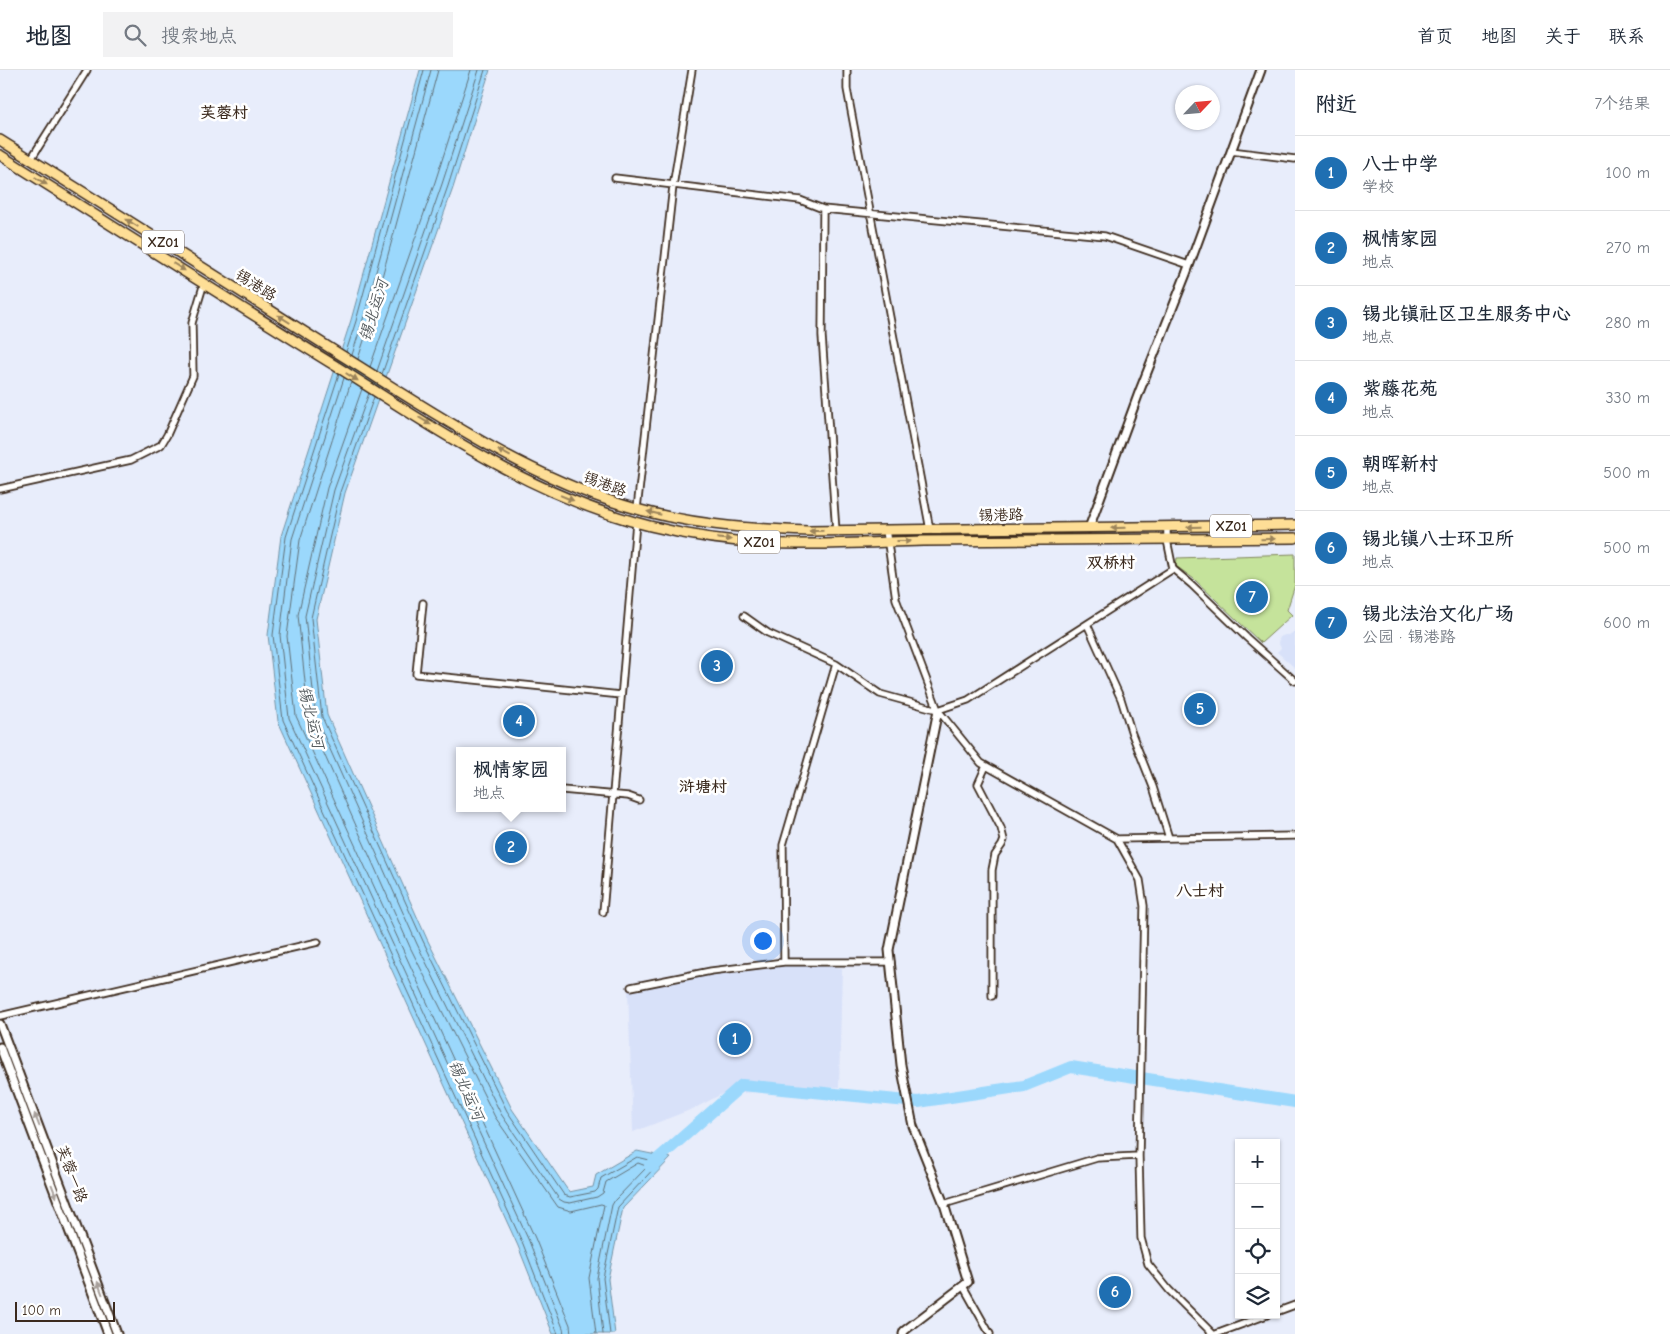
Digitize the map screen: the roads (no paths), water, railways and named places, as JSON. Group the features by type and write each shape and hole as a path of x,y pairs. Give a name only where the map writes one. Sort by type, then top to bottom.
{"main road":[{"name":"锡港路","path":"0,140 386,383 496,449 526,465 587,492 637,509 718,525 775,530 836,531 1295,525"},
{"name":"锡港路","path":"0,155 322,358 489,460 520,477 582,504 636,522 693,534 761,542 809,544 1295,538"}],"street":[{"path":"31,159 88,70"},
{"path":"637,509 673,186 692,70"},
{"path":"847,70 847,89 930,530"},
{"path":"1089,528 1140,390 1190,265 1261,70"},
{"path":"1231,150 1295,159"},
{"path":"615,178 800,200 824,209 1104,236 1190,265"},
{"path":"824,209 822,336 836,531"},
{"path":"0,489 131,460 161,445 193,376 192,323 204,283"},
{"path":"602,912 636,522"},
{"path":"1167,527 1167,540 1173,569 1295,681"},
{"path":"886,530 886,542 896,598 938,710 981,763 1117,839 1295,836"},
{"path":"744,616 768,633 836,664 880,694 938,710 968,700 1173,569"},
{"path":"423,603 416,674 621,695"},
{"path":"1087,624 1121,699 1132,734 1153,787 1169,838"},
{"path":"784,962 783,845 836,664"},
{"path":"903,1334 904,1331 968,1282 944,1204 913,1126 901,1064 889,950 938,710"},
{"path":"986,766 978,784 1001,828 1004,840 995,855 992,870 992,996"},
{"path":"566,790 639,800"},
{"path":"1117,839 1140,880 1144,906 1139,1156 1141,1238 1148,1264 1169,1290 1215,1334 1256,1319"},
{"path":"0,1016 318,942"},
{"path":"631,987 711,972 784,962 891,962"},
{"name":"芙蓉一路","path":"0,1024 117,1334"},
{"name":"芙蓉一路","path":"0,1047 3,1063 108,1334"},
{"path":"3,1063 14,1058"},
{"path":"944,1204 1097,1158 1139,1156"},
{"path":"963,1286 990,1334"},
{"path":"1280,1311 1295,1305"}],"water":[{"name":"锡北运河","path":"420,70 490,70 453,188 345,493 316,619 327,715 427,939 512,1109 569,1192 593,1187 596,1175 637,1151 671,1158 623,1208 608,1279 615,1334 553,1334 518,1246 278,721 268,635 281,536 351,320"}],"waterway":[{"path":"650,1166 742,1085 918,1102 1024,1086 1071,1067 1295,1102"}],"place":[{"name":"锡北法治文化广场","path":"1252,597"},
{"name":"锡北镇社区卫生服务中心","path":"717,666"},
{"name":"朝晖新村","path":"1200,709"},
{"name":"紫藤花苑","path":"519,721"},
{"name":"枫情家园","path":"511,847"},
{"name":"八士中学","path":"735,1039"},
{"name":"锡北镇八士环卫所","path":"1115,1292"}],"district":[{"name":"芙蓉村","path":"224,112"},
{"name":"双桥村","path":"1111,562"},
{"name":"浒塘村","path":"703,786"},
{"name":"八士村","path":"1200,890"}]}
